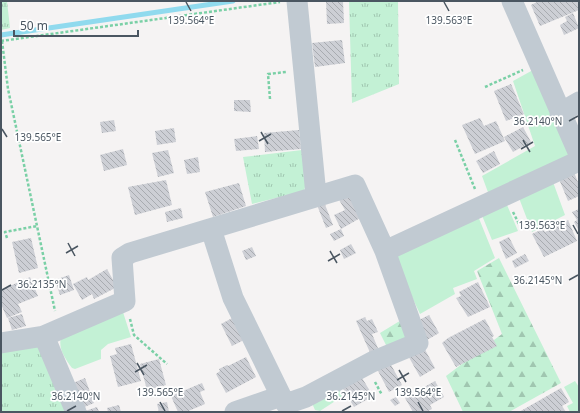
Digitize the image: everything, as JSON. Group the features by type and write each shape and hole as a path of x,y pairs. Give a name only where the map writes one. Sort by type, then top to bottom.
{"street":[{"path":"297,1 316,195"},
{"path":"512,1 579,154"},
{"path":"560,113 579,102"},
{"path":"385,251 579,161"},
{"path":"1,343 51,333 125,301 122,258 130,253 211,229 316,195 355,185 385,251 418,344 372,362 306,397 286,404 233,298 211,229"},
{"path":"51,333 76,412"},
{"path":"234,412 281,396"}],"path":[{"path":"51,333 37,226 8,89 2,41 286,1"},
{"path":"485,87 538,62"},
{"path":"270,99 268,74 304,70"},
{"path":"455,140 483,206"},
{"path":"7,238 5,232 37,226"},
{"path":"125,301 134,335 167,364"}],"green space":[{"path":"1,1 7,1 10,28 1,30"},
{"path":"349,1 398,1 399,84 352,103"},
{"path":"533,70 570,156 489,195 482,176 535,146 513,81"},
{"path":"302,150 308,175 304,191 252,204 243,157"},
{"path":"553,182 565,215 532,232 519,198"},
{"path":"507,205 518,231 492,240 481,213"},
{"path":"478,216 495,258 474,271 477,279 453,288 455,294 420,314 396,263 399,252"},
{"path":"499,258 561,383 509,412 463,412 446,376 502,334 477,271"},
{"path":"122,309 131,337 108,344 101,350 101,359 75,369 72,368 61,349 61,337"},
{"path":"403,319 412,339 388,349 380,333"},
{"path":"39,344 67,412 1,412 1,350"},
{"path":"575,381 579,387 579,412 570,412 567,406 573,403 564,387"},
{"path":"338,386 343,396 320,411 315,410 311,401"}],"building":[{"path":"326,1 343,1 344,23 327,24"},
{"path":"539,1 579,1 579,10 540,26 531,5"},
{"path":"573,13 579,28 564,35 560,25 567,21 565,17"},
{"path":"342,40 345,63 315,67 312,43"},
{"path":"511,84 524,114 506,121 494,91"},
{"path":"234,100 250,100 251,112 234,111"},
{"path":"480,118 484,126 496,121 505,141 475,154 462,125"},
{"path":"114,120 116,131 102,133 100,122"},
{"path":"523,127 531,142 513,152 504,137"},
{"path":"174,128 176,142 157,145 155,131"},
{"path":"299,130 301,149 265,152 264,133"},
{"path":"257,136 259,149 236,151 234,139"},
{"path":"123,149 127,165 104,171 100,155"},
{"path":"168,150 174,173 158,177 152,153"},
{"path":"494,151 500,164 483,173 476,161"},
{"path":"198,157 200,172 187,174 184,160"},
{"path":"574,172 579,185 579,196 568,201 559,179"},
{"path":"166,180 172,205 135,215 128,187"},
{"path":"239,183 246,206 213,217 205,192"},
{"path":"351,197 362,217 341,229 334,215 345,210 338,198"},
{"path":"324,202 333,225 326,228 317,205"},
{"path":"181,208 183,218 167,222 165,212"},
{"path":"579,209 579,231 574,222 577,220 572,212"},
{"path":"568,220 577,241 544,257 532,234 543,229 545,232"},
{"path":"341,229 344,236 334,241 330,234"},
{"path":"509,237 517,253 506,259 499,242"},
{"path":"31,238 38,268 19,273 12,242"},
{"path":"351,244 356,253 344,259 340,250"},
{"path":"252,247 256,256 246,260 242,251"},
{"path":"525,254 529,261 515,268 512,261"},
{"path":"107,269 117,287 94,299 92,294 82,300 73,284 87,277 88,280"},
{"path":"69,275 74,290 60,295 55,280"},
{"path":"30,277 38,296 18,304 22,312 7,318 1,304 1,290"},
{"path":"478,282 490,307 468,317 456,298 461,296 459,292"},
{"path":"22,314 26,326 12,330 8,318"},
{"path":"429,315 439,333 427,340 417,321"},
{"path":"236,316 248,338 232,346 221,324"},
{"path":"365,317 367,321 372,319 378,332 372,334 380,353 372,357 356,321"},
{"path":"485,319 494,336 492,337 497,346 456,367 442,343 448,338"},
{"path":"131,344 141,381 118,387 110,356 117,354 115,348"},
{"path":"422,344 435,368 420,377 406,352"},
{"path":"246,357 256,377 226,393 216,374 220,371 219,369"},
{"path":"159,359 166,385 147,390 140,364"},
{"path":"389,361 402,385 389,392 376,367"},
{"path":"359,373 373,396 354,407 340,384"},
{"path":"85,378 94,403 82,408 73,383"},
{"path":"435,381 444,397 430,405 432,409 426,412 413,412 405,398"},
{"path":"202,383 205,390 200,392 205,404 186,412 178,412 171,396"},
{"path":"561,388 569,402 562,406 566,412 519,412"},
{"path":"396,397 400,403 395,406 390,400"},
{"path":"167,402 169,412 159,412 157,404"},
{"path":"119,405 121,412 108,412 107,408"},
{"path":"97,407 99,412 82,412"}],"waterway":[{"path":"1,35 233,1"}]}
